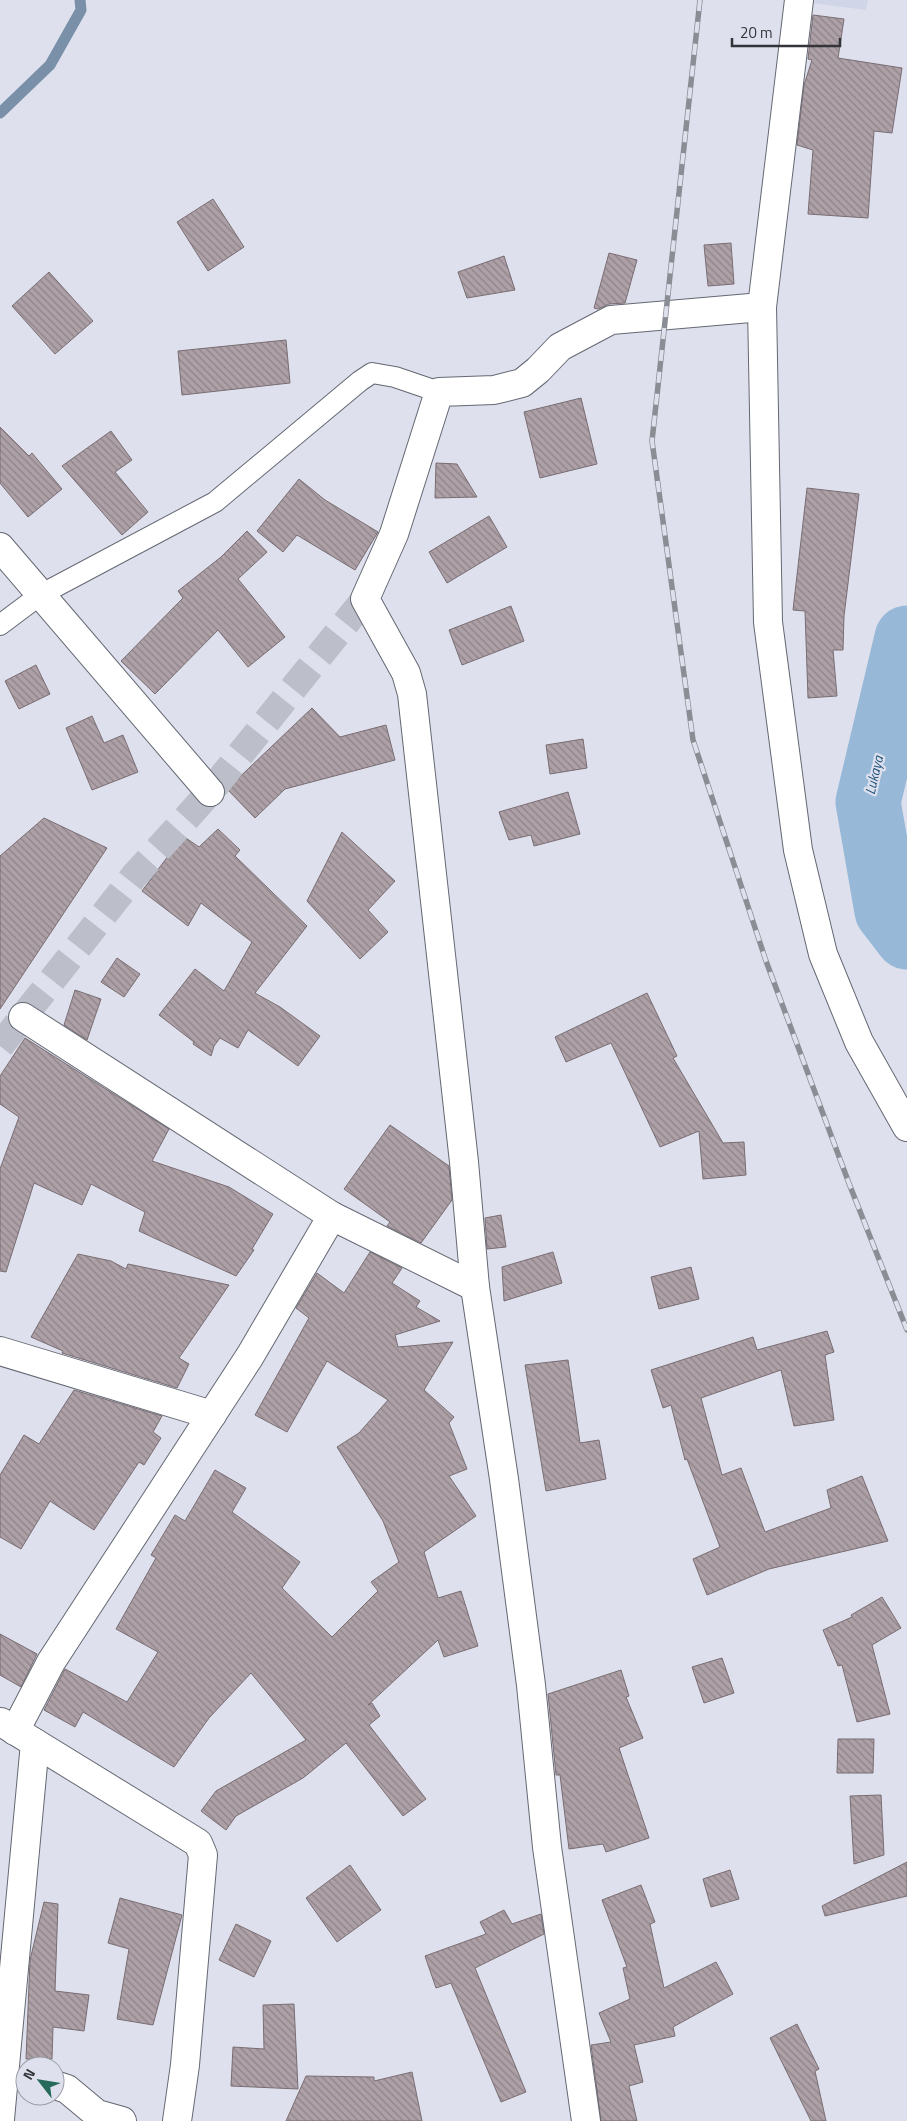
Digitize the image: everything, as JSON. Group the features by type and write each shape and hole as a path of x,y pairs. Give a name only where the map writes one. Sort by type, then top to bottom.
{"street":[{"path":"799,0 762,307 768,622 798,850 824,954 859,1042 907,1127"},
{"path":"586,2121 547,1847 531,1685 507,1499 475,1287 464,1162 412,694 406,674 365,599 394,534 439,392 494,390 522,383 538,370 560,347 611,320 762,307"},
{"path":"0,547 210,792"},
{"path":"23,1017 332,1216 475,1287"},
{"path":"15,2056 17,1732 51,1662 250,1356 332,1216"},
{"path":"0,1351 212,1415"},
{"path":"17,1732 187,1835 198,1843 203,1855 185,2065 177,2121"},
{"path":"0,2119 15,2076"},
{"path":"65,2088 97,2114 104,2118 122,2121"}],"lane":[{"path":"0,625 40,595 215,502 352,387 372,373 395,377 439,392"}],"shaded area":[{"path":"787,0 868,0 866,10"}],"building":[{"path":"813,15 844,19 838,58 902,68 892,133 874,131 868,218 808,214 813,150 797,145 804,85 812,60 808,59"},
{"path":"213,199 244,247 208,271 177,222"},
{"path":"731,243 734,284 708,286 704,245"},
{"path":"609,253 637,260 625,303 609,304 598,309 594,308"},
{"path":"504,256 515,290 467,298 458,272"},
{"path":"49,272 93,321 55,354 12,306"},
{"path":"286,340 290,383 182,395 178,351"},
{"path":"581,398 597,464 540,478 524,412"},
{"path":"0,427 29,456 32,453 62,489 28,517 0,483"},
{"path":"111,431 132,460 115,472 148,512 122,535 62,466"},
{"path":"436,463 457,464 477,497 435,498"},
{"path":"299,479 325,500 378,532 355,570 297,535 283,552 257,531"},
{"path":"807,488 859,494 844,616 843,650 833,650 837,696 808,698 805,611 793,610"},
{"path":"489,516 507,547 447,583 429,552"},
{"path":"247,531 267,552 238,579 285,637 248,667 218,630 155,694 121,661 183,598 178,591 221,557"},
{"path":"511,606 524,641 462,665 449,630"},
{"path":"36,665 50,694 19,709 5,681"},
{"path":"312,708 340,737 386,725 395,760 285,789 255,818 227,789"},
{"path":"92,716 104,743 123,735 138,772 92,790 66,728"},
{"path":"583,739 587,768 550,774 546,745"},
{"path":"568,792 580,834 534,846 531,835 509,840 499,812"},
{"path":"44,818 107,848 0,1009 0,856"},
{"path":"218,829 240,850 235,856 307,926 255,993 280,1007 320,1036 298,1066 248,1030 238,1048 220,1038 214,1046 211,1056 193,1044 194,1042 159,1015 195,969 224,991 252,942 201,903 188,926 142,891 183,836 199,847"},
{"path":"342,832 395,881 368,910 388,932 360,959 307,901"},
{"path":"117,958 140,974 124,997 101,982"},
{"path":"75,990 101,999 87,1040 64,1025"},
{"path":"647,993 677,1056 673,1058 723,1143 744,1142 746,1175 703,1179 699,1131 660,1147 611,1043 566,1062 555,1037"},
{"path":"25,1038 169,1129 152,1161 229,1187 273,1214 252,1249 254,1250 236,1276 139,1231 145,1212 91,1184 82,1205 34,1183 6,1272 0,1271 0,1169 19,1117 0,1104 0,1076"},
{"path":"390,1125 449,1166 452,1200 421,1243 387,1226 390,1222 344,1189"},
{"path":"501,1215 506,1247 487,1249 485,1218"},
{"path":"370,1252 402,1268 392,1283 420,1301 416,1307 440,1321 395,1335 398,1347 453,1342 424,1390 454,1417 449,1423 467,1469 449,1476 476,1516 424,1552 438,1598 461,1591 478,1646 444,1657 438,1640 368,1705 372,1703 380,1716 369,1725 426,1799 403,1816 346,1743 303,1778 236,1816 226,1830 201,1811 216,1791 306,1740 251,1673 209,1718 174,1767 83,1712 75,1727 44,1710 65,1669 127,1702 158,1652 116,1629 156,1558 151,1555 175,1515 185,1521 215,1470 246,1488 232,1512 300,1562 282,1588 332,1637 378,1591 371,1582 399,1562 383,1521 337,1447 359,1433 388,1400 327,1361 287,1432 255,1415 309,1318 296,1308 317,1273 344,1293"},
{"path":"553,1252 562,1283 504,1301 502,1267"},
{"path":"78,1254 111,1261 126,1269 128,1264 229,1285 179,1358 189,1364 177,1388 62,1353 63,1351 31,1337"},
{"path":"691,1267 699,1299 659,1309 651,1277"},
{"path":"827,1331 834,1352 825,1355 834,1420 794,1426 781,1370 701,1398 722,1475 741,1468 765,1532 831,1508 827,1490 862,1476 888,1541 769,1569 707,1595 693,1559 720,1547 687,1459 685,1460 671,1405 663,1408 651,1370 753,1337 757,1350"},
{"path":"568,1360 580,1443 599,1440 606,1479 546,1491 525,1365"},
{"path":"74,1390 162,1416 153,1432 161,1438 144,1465 139,1462 94,1530 50,1501 21,1549 0,1537 0,1475 24,1435 39,1444"},
{"path":"882,1597 901,1628 872,1645 890,1714 857,1722 842,1665 838,1666 823,1630 852,1617 851,1615"},
{"path":"0,1634 37,1654 21,1687 0,1675"},
{"path":"722,1658 734,1693 704,1703 692,1667"},
{"path":"621,1670 629,1696 626,1697 643,1738 619,1748 649,1838 606,1852 603,1844 569,1849 560,1775 556,1775 548,1694"},
{"path":"838,1739 874,1739 873,1773 837,1773"},
{"path":"881,1795 884,1855 854,1864 850,1796"},
{"path":"907,1862 907,1896 825,1916 822,1906"},
{"path":"350,1865 381,1910 337,1942 306,1898"},
{"path":"730,1870 739,1899 711,1907 703,1879"},
{"path":"641,1885 655,1922 650,1924 664,1988 716,1962 733,1994 673,2027 675,2036 634,2045 643,2082 629,2086 637,2121 601,2121 591,2045 611,2042 599,2013 630,1999 623,1968 627,1967 602,1900"},
{"path":"120,1898 182,1915 153,2025 117,2019 129,1949 108,1943"},
{"path":"44,1902 58,1904 55,1991 89,1995 84,2031 53,2027 52,2056 26,2056 30,1960"},
{"path":"504,1910 512,1924 541,1914 544,1934 475,1968 526,2092 501,2102 451,1983 436,1988 425,1956 486,1934 480,1922"},
{"path":"236,1924 271,1941 254,1977 219,1960"},
{"path":"294,2004 298,2089 231,2086 233,2047 264,2049 263,2005"},
{"path":"797,2024 819,2069 815,2071 826,2121 811,2121 770,2038"},
{"path":"412,2072 422,2121 286,2121 306,2076 374,2077 374,2081"}],"waterway":[{"path":"0,113 50,65 81,10 80,0"},
{"name":"Lukaya","path":"907,638 868,802 887,911 907,937"}],"tunnel":[{"path":"0,1046 135,875 210,792 365,599"}],"railway":[{"path":"700,0 652,441 693,740 766,961 850,1186 907,1330"}]}
